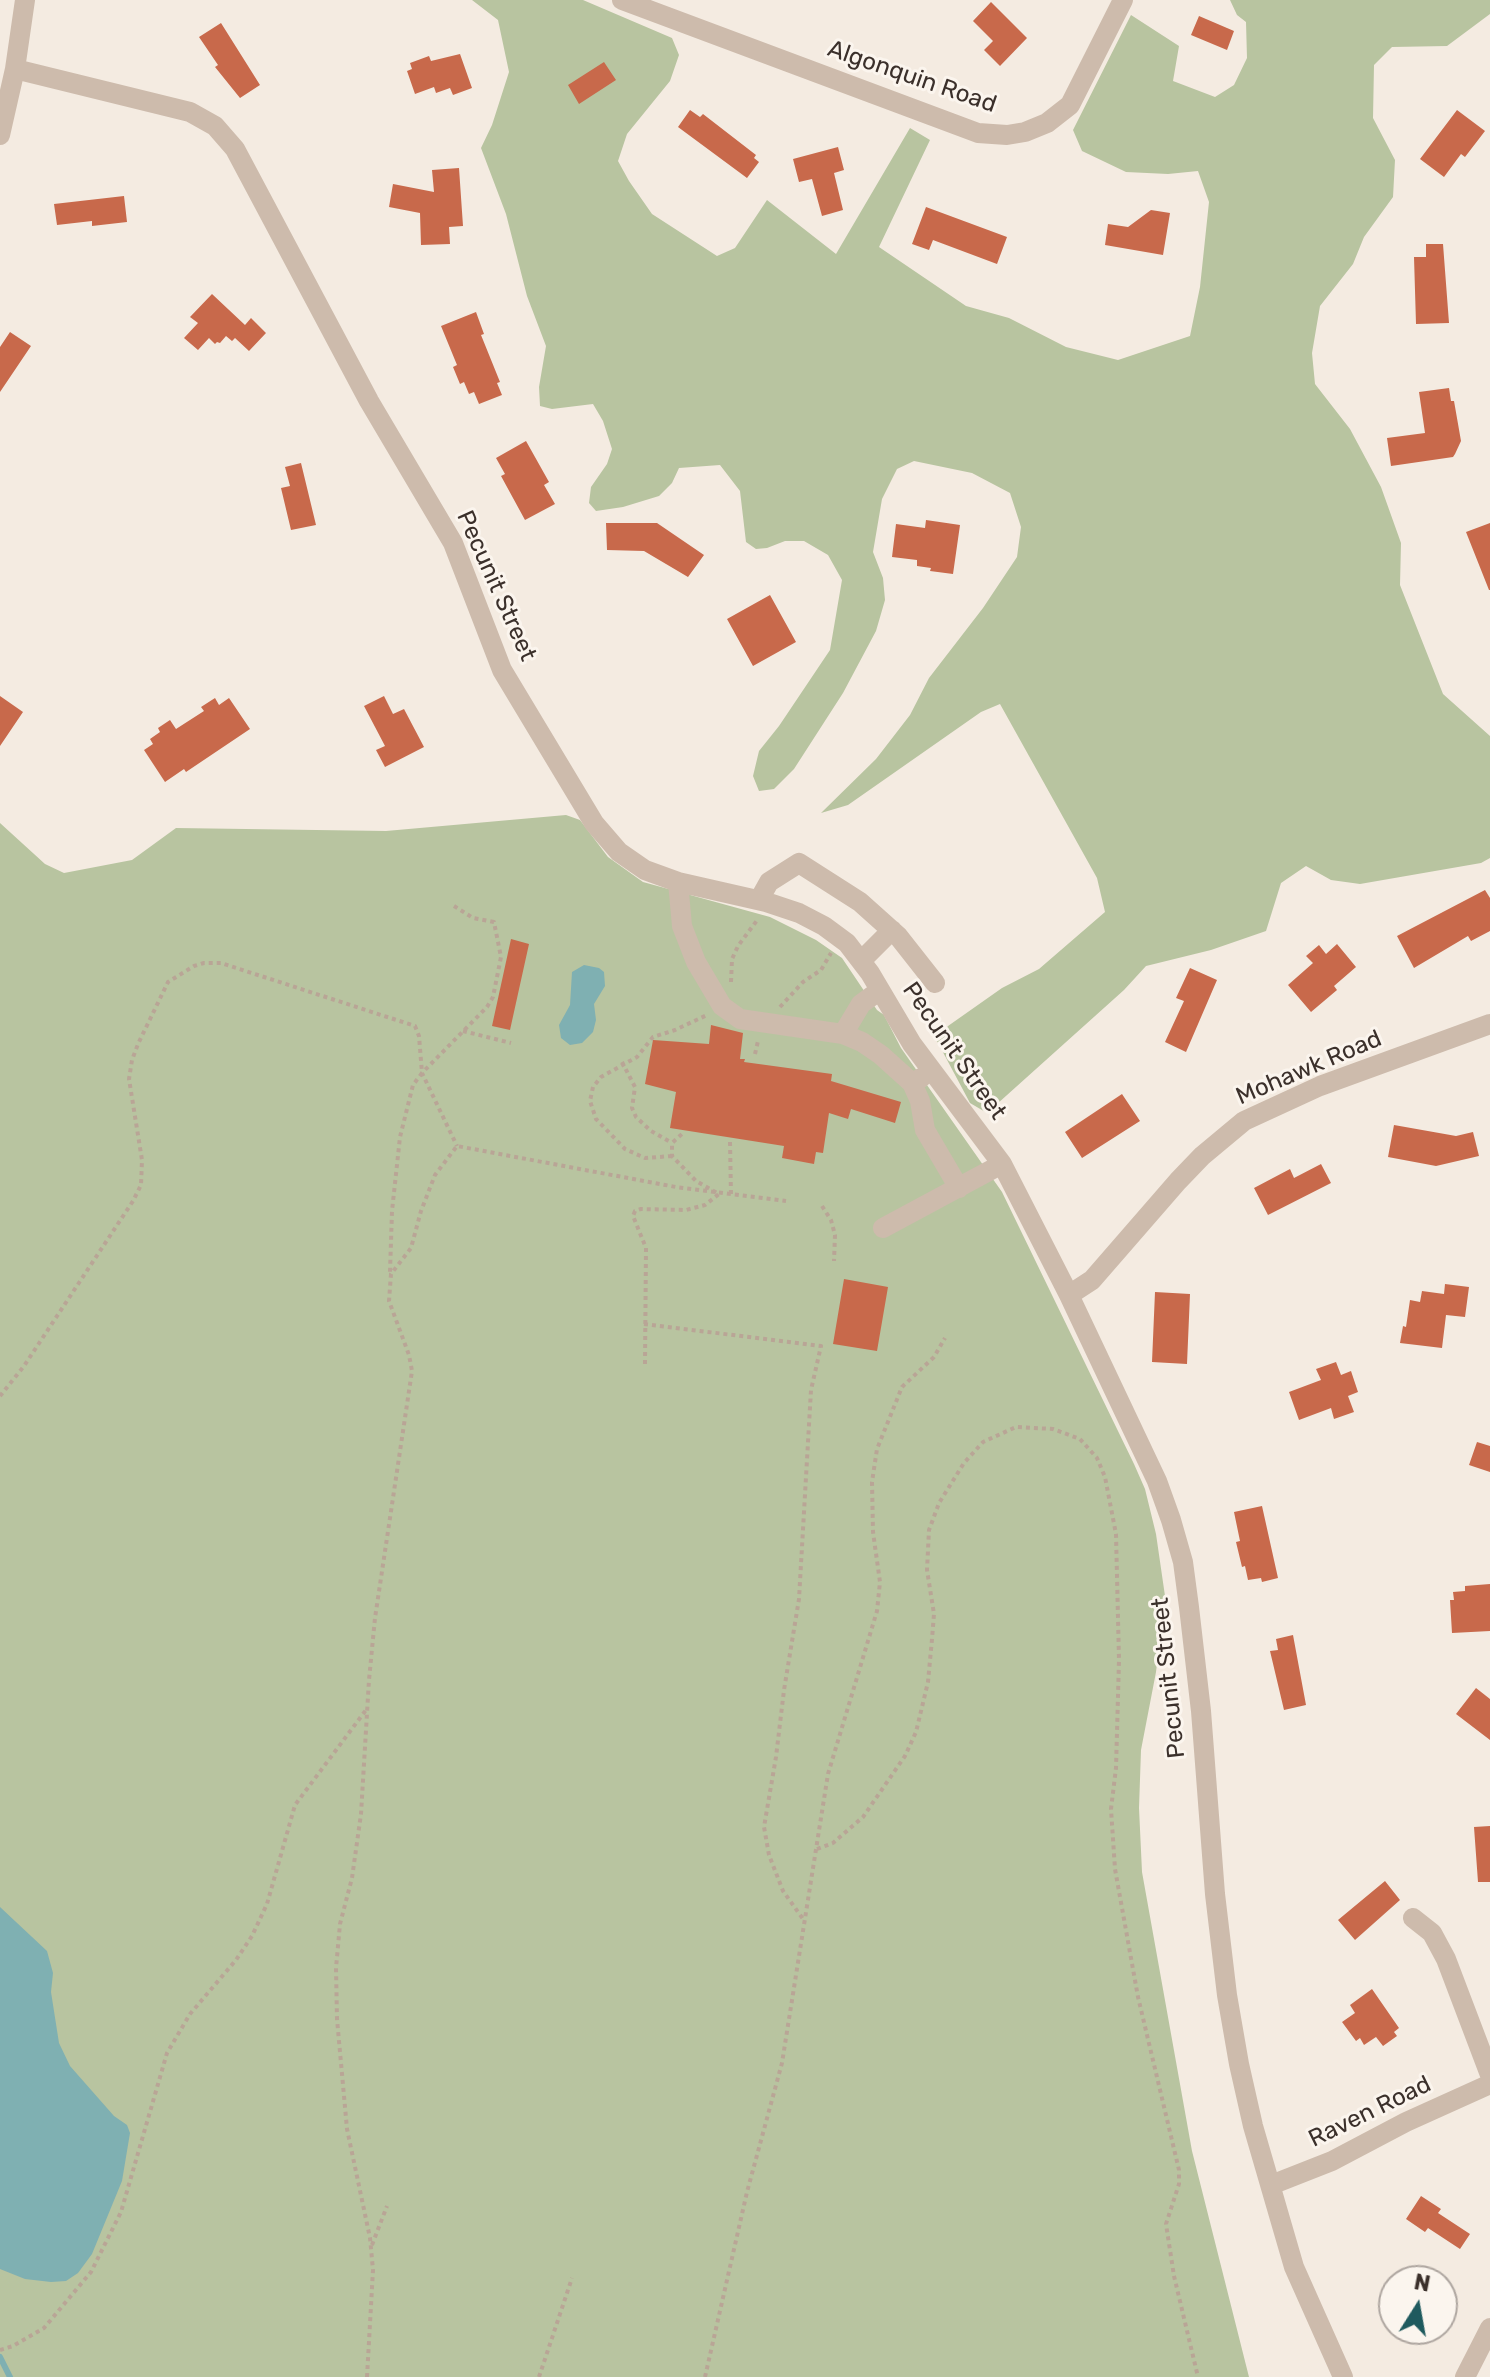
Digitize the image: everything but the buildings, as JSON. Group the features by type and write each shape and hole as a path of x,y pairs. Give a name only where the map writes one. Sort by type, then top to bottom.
{"street":[{"path":"0,135 15,69 25,0"},
{"name":"Algonquin Road","path":"622,0 978,133 1007,135 1047,123 1070,105 1123,0"},
{"name":"Pecunit Street","path":"15,69 190,112 215,126 235,149 369,401 453,543 502,670 594,823 634,863 678,882 762,901 811,918 847,943 862,960 932,1072 1002,1164 1069,1295 1157,1481 1183,1562 1201,1711 1215,1894 1227,1995 1253,2126 1294,2267 1343,2377"},
{"path":"762,901 769,882 799,863 860,902 892,930 935,983"},
{"path":"678,882 682,926 696,962 722,1006 740,1019 843,1034 881,1055 912,1083 920,1101 925,1130 959,1188"},
{"path":"862,960 892,930"},
{"path":"843,1034 861,1004 880,990"},
{"name":"Mohawk Road","path":"1069,1295 1092,1280 1178,1181 1244,1121 1320,1086 1490,1024"},
{"path":"912,1083 932,1072"},
{"path":"883,1228 1002,1164"},
{"path":"1413,1918 1432,1933 1446,1959 1490,2075"},
{"name":"Raven Road","path":"1271,2185 1332,2161 1406,2122 1490,2084"},
{"path":"1465,2377 1490,2328"}],"path":[{"path":"672,1156 645,1158 632,1154 605,1130 593,1113 590,1101 594,1084 637,1057 653,1037 685,1026 722,1006 729,998 732,959 762,901"},
{"path":"367,2377 373,2270 347,2129 336,1981 340,1924 352,1878 361,1814 375,1618 412,1371 389,1301 392,1211 400,1137 413,1085 478,1018 493,997 501,957 494,922 473,918 454,906"},
{"path":"755,1054 765,1024 799,986 821,970 833,948 847,943"},
{"path":"0,1396 33,1354 141,1185 142,1160 129,1079 138,1044 168,982 194,966 221,963 406,1022 417,1030 422,1073 457,1146"},
{"path":"463,1031 511,1043"},
{"path":"624,1064 635,1087 632,1108 636,1117 651,1131 672,1143"},
{"path":"683,1133 672,1143 672,1156 696,1181 719,1194"},
{"path":"730,1142 731,1195"},
{"path":"457,1146 676,1187 786,1201"},
{"path":"391,1276 411,1248 435,1175 457,1146"},
{"path":"645,1364 646,1248 633,1216 635,1211 686,1210 705,1205 719,1194"},
{"path":"822,1206 831,1220 835,1235 834,1261"},
{"path":"644,1324 821,1346 811,1390 799,1599 764,1827 769,1855 783,1891 805,1920"},
{"path":"705,2377 747,2192 782,2063 834,1751 877,1611 880,1582 873,1532 872,1482 877,1449 902,1387 934,1357 945,1338"},
{"path":"817,1849 833,1843 863,1817 905,1756 916,1732 928,1682 934,1614 927,1570 929,1530 939,1503 964,1463 983,1442 1016,1427 1053,1429 1080,1439 1097,1458 1105,1477 1116,1534 1119,1617 1116,1768 1111,1809 1115,1869 1138,1997 1179,2170 1179,2184 1166,2224 1174,2276 1198,2377"},
{"path":"0,2350 44,2328 91,2272 121,2212 161,2070 174,2038 252,1936 267,1904 295,1805 367,1708"},
{"path":"371,2247 387,2206"},
{"path":"539,2377 572,2278"}],"green space":[{"path":"472,0 583,0 672,38 679,55 670,81 627,134 618,161 652,214 717,256 735,248 767,200 836,254 910,128 930,140 879,247 966,306 1009,318 1066,347 1118,360 1190,336 1200,287 1209,202 1198,171 1168,174 1126,172 1082,151 1073,130 1131,15 1179,46 1173,81 1215,97 1234,85 1247,58 1246,22 1237,15 1230,0 1490,0 1490,14 1447,46 1392,47 1374,65 1373,118 1395,160 1393,197 1364,237 1353,264 1320,306 1312,353 1315,384 1350,429 1381,487 1401,543 1400,585 1443,694 1490,736 1490,858 1481,863 1360,884 1331,880 1306,866 1281,883 1266,931 1211,950 1146,966 1124,990 987,1113 970,1103 937,1041 948,1026 1002,988 1039,969 1105,912 1097,878 1000,704 981,712 848,805 821,813 876,759 910,715 929,678 983,608 1017,557 1021,527 1010,493 972,473 914,461 897,469 882,499 873,552 883,578 885,600 876,631 843,693 794,769 774,789 759,791 753,776 759,751 830,650 842,580 828,555 804,541 785,541 756,549 746,542 740,491 720,465 679,468 672,483 659,496 623,507 596,511 589,503 591,487 607,464 612,449 603,421 593,404 552,409 540,406 539,387 546,346 527,296 506,214 481,148 509,72 498,20"},
{"path":"566,815 580,820 608,857 643,882 770,917 816,940 842,958 877,1010 884,1015 901,1048 1002,1192 1145,1489 1156,1534 1165,1596 1156,1672 1141,1750 1139,1808 1142,1872 1192,2151 1249,2377 0,2377 0,823 45,864 64,873 132,860 176,828 386,831"}],"water":[{"path":"584,965 604,972 605,986 594,1004 596,1020 593,1032 582,1043 570,1045 561,1038 559,1025 570,1005 572,972"},
{"path":"0,1907 47,1951 53,1973 51,1992 59,2043 70,2066 114,2116 127,2125 130,2133 122,2181 92,2254 78,2273 66,2281 25,2279 0,2269"}],"waterway":[{"path":"0,2357 10,2377"}]}
